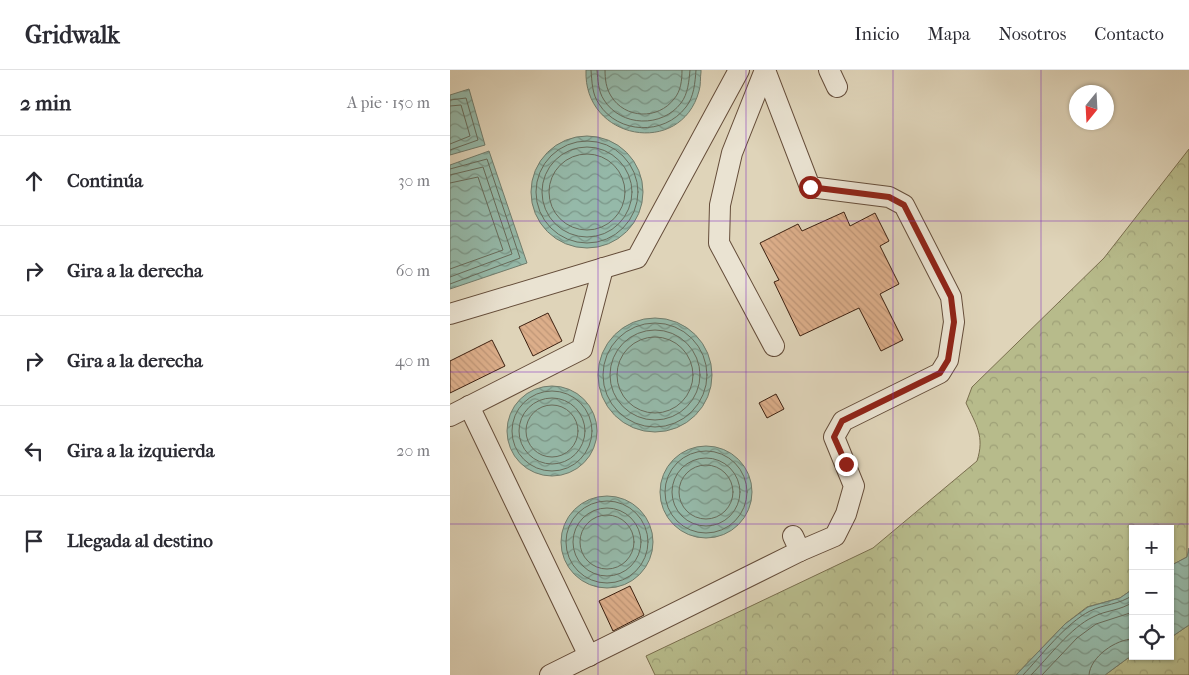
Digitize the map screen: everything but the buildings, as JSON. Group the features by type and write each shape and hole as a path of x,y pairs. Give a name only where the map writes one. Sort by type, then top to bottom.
{"lane":[{"path":"450,314 637,258 739,70"},
{"path":"765,70 732,153 720,206 719,243 774,346"},
{"path":"550,675 589,656 797,543 835,536 846,514 854,486 834,437 842,421 940,373 948,360 954,322 951,297 904,205 889,197 810,187 765,70"},
{"path":"450,416 582,350 604,268"},
{"path":"469,406 589,656"}],"green space":[{"path":"1189,149 1187,557 1174,564 1174,525 1129,525 1129,592 1120,598 1087,607 1065,624 1016,675 655,675 646,656 873,548 977,461 980,437 966,403 972,387 1104,258"},
{"path":"1189,625 1189,675 1105,675 1128,658 1129,660 1174,660 1174,635"}],"water":[{"path":"586,70 701,70 700,86 689,112 673,126 655,132 635,132 616,125 600,112 589,94"},
{"path":"469,89 485,145 450,155 450,95"},
{"path":"587,136 609,140 627,152 639,170 643,192 639,214 627,232 609,244 587,248 565,244 547,232 535,214 531,192 535,170 547,152 565,140"},
{"path":"489,151 527,263 450,289 450,165"},
{"path":"655,318 677,323 695,335 707,353 712,375 707,397 695,415 677,427 655,432 633,427 615,415 603,397 598,375 603,353 615,335 633,323"},
{"path":"552,386 569,390 584,399 593,414 597,431 593,448 584,463 569,472 552,476 535,472 520,463 511,448 507,431 511,414 520,399 535,390"},
{"path":"706,446 723,450 738,460 748,475 752,492 748,509 738,524 723,534 706,538 689,534 674,524 664,509 660,492 664,475 674,460 689,450"},
{"path":"607,496 624,500 639,510 649,525 653,542 649,559 639,574 624,584 607,588 590,584 575,574 565,559 561,542 565,525 575,510 590,500"},
{"path":"1189,548 1189,625 1174,635 1174,564 1187,557"},
{"path":"1129,592 1129,658 1105,675 1016,675 1065,624 1088,607 1120,598"}],"route":[{"path":"810,187 889,197 904,205 951,297 954,322 948,360 940,373 842,421 834,437 846,464"}]}
